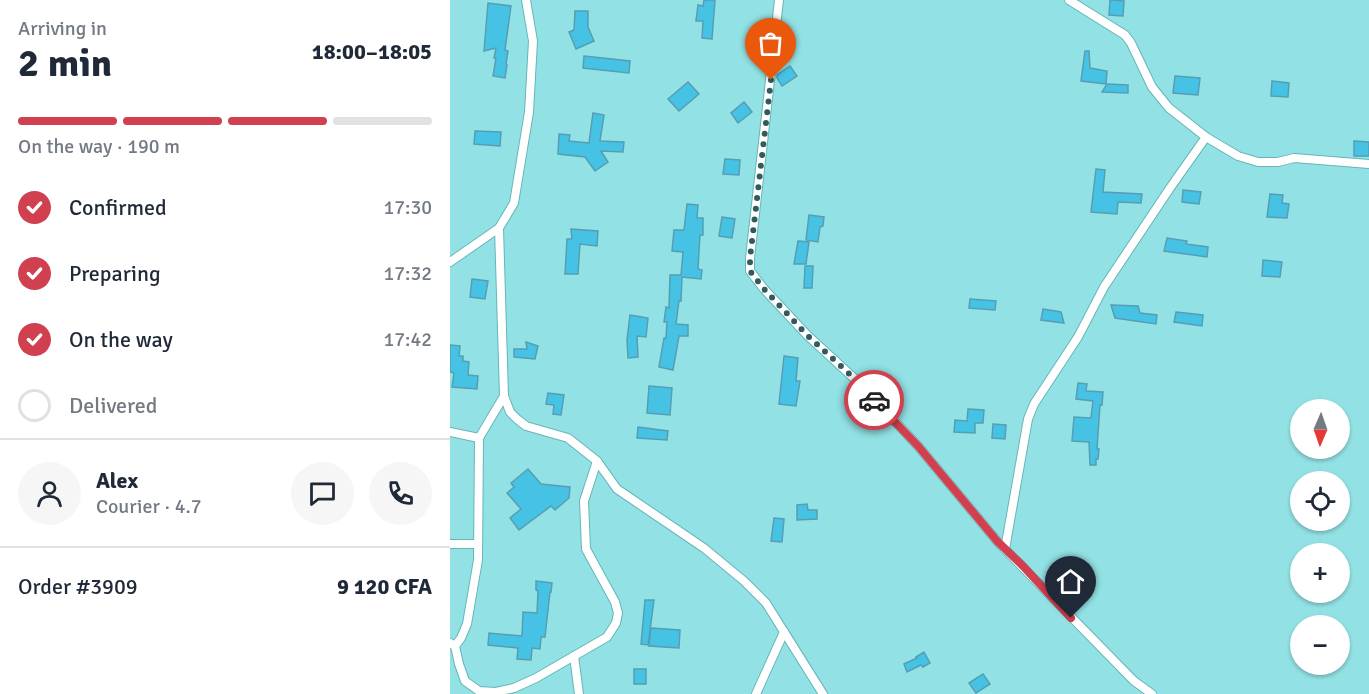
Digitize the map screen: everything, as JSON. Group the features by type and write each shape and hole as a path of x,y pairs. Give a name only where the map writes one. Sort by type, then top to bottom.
{"street":[{"path":"450,262 499,228 514,202 529,112 533,41 526,0"},
{"path":"779,0 750,271 807,335 856,380 918,446 997,541 1134,681 1152,694"},
{"path":"1069,0 1125,35 1152,87 1168,108 1206,137 1238,156 1258,162 1278,162 1294,158 1369,164"},
{"path":"1005,549 1028,418 1034,404 1078,338 1104,287 1206,137"},
{"path":"499,228 504,396 510,412 526,426 568,438 597,461 617,489 704,548 744,581 766,603 823,694"},
{"path":"504,396 479,438 478,560 467,624 461,638 453,644 465,681 479,691 495,693 514,688 536,678 607,637 616,623 618,613 615,603 586,549 584,501 597,461"},
{"path":"450,432 479,438"},
{"path":"450,544 478,544"},
{"path":"756,694 784,632"},
{"path":"574,656 579,694"}],"building":[{"path":"704,0 715,0 712,39 702,38 703,21 696,21 698,5 703,6"},
{"path":"1110,0 1124,1 1123,16 1109,15"},
{"path":"488,3 511,6 505,50 508,51 505,78 493,76 496,48 484,51"},
{"path":"575,11 588,11 588,27 594,41 576,49 569,32 574,30"},
{"path":"1085,51 1089,51 1090,68 1107,71 1106,84 1081,81"},
{"path":"584,56 630,61 629,73 583,68"},
{"path":"790,66 797,76 782,86 777,75"},
{"path":"1175,76 1200,78 1198,95 1173,93"},
{"path":"1272,81 1289,83 1288,97 1271,96"},
{"path":"688,82 699,94 679,111 668,99"},
{"path":"1107,84 1128,85 1128,93 1102,92"},
{"path":"744,102 752,112 738,123 731,113"},
{"path":"593,113 604,115 600,141 624,142 623,152 601,151 608,162 595,171 585,157 558,154 559,134 570,135 569,141 589,143"},
{"path":"475,131 501,132 500,146 474,144"},
{"path":"1354,141 1369,142 1369,156 1354,156"},
{"path":"725,159 740,160 739,175 723,174"},
{"path":"1096,169 1105,170 1103,192 1142,194 1141,203 1118,202 1117,214 1091,212"},
{"path":"1183,190 1201,192 1199,204 1182,202"},
{"path":"1270,194 1283,195 1282,203 1289,204 1287,218 1267,217"},
{"path":"687,204 698,205 697,218 703,218 698,269 702,270 701,279 682,277 681,301 679,301 676,324 688,325 688,336 679,336 673,370 659,367 664,338 666,338 667,322 664,322 666,307 669,308 670,275 681,275 683,252 672,251 674,230 684,230"},
{"path":"809,215 824,217 818,242 806,240"},
{"path":"722,217 735,219 732,238 719,236"},
{"path":"571,229 598,231 597,246 580,244 578,274 565,274 567,239 572,239"},
{"path":"1167,238 1208,247 1207,257 1164,251"},
{"path":"798,241 809,242 806,264 794,264"},
{"path":"1263,260 1282,262 1280,277 1262,276"},
{"path":"805,266 813,266 812,288 804,288"},
{"path":"472,279 488,281 485,299 470,297"},
{"path":"970,299 996,301 995,310 969,308"},
{"path":"1111,305 1138,306 1140,313 1157,315 1156,324 1115,318"},
{"path":"1043,309 1061,312 1064,323 1041,320"},
{"path":"1176,312 1203,315 1202,326 1174,322"},
{"path":"630,315 648,318 646,337 637,336 638,357 628,358 627,340"},
{"path":"526,342 538,346 535,359 514,357 514,349 527,349"},
{"path":"450,345 460,346 459,356 463,356 463,361 469,362 468,375 478,376 477,389 452,387 454,373 450,372"},
{"path":"784,356 798,358 796,381 800,381 796,406 779,404"},
{"path":"1078,383 1087,384 1086,391 1103,392 1096,465 1090,465 1089,442 1072,441 1074,417 1091,418 1093,401 1076,399"},
{"path":"649,386 672,388 670,415 647,413"},
{"path":"548,393 564,395 561,415 553,414 554,405 546,404"},
{"path":"968,409 984,410 983,423 975,423 975,433 954,432 955,420 967,421"},
{"path":"993,424 1006,425 1005,439 992,438"},
{"path":"638,427 668,431 667,440 637,438"},
{"path":"528,469 541,484 570,487 569,498 555,510 551,506 519,530 510,518 521,509 507,493 514,487 511,483"},
{"path":"807,504 808,510 817,510 817,519 797,520 797,505"},
{"path":"774,518 784,519 782,542 771,541"},
{"path":"536,581 552,583 545,637 541,637 540,649 532,648 531,660 517,659 518,648 488,645 489,633 522,636 523,612 537,613"},
{"path":"645,600 654,600 648,645 641,644"},
{"path":"651,628 680,630 679,648 649,646"},
{"path":"924,652 930,663 907,672 904,664"},
{"path":"634,669 646,669 646,684 634,684"},
{"path":"983,674 990,684 976,693 969,683"}],"way so far":[{"path":"771,80 750,271 807,335 856,380 874,400"}],"route":[{"path":"874,400 918,446 997,541 1071,618"}]}
